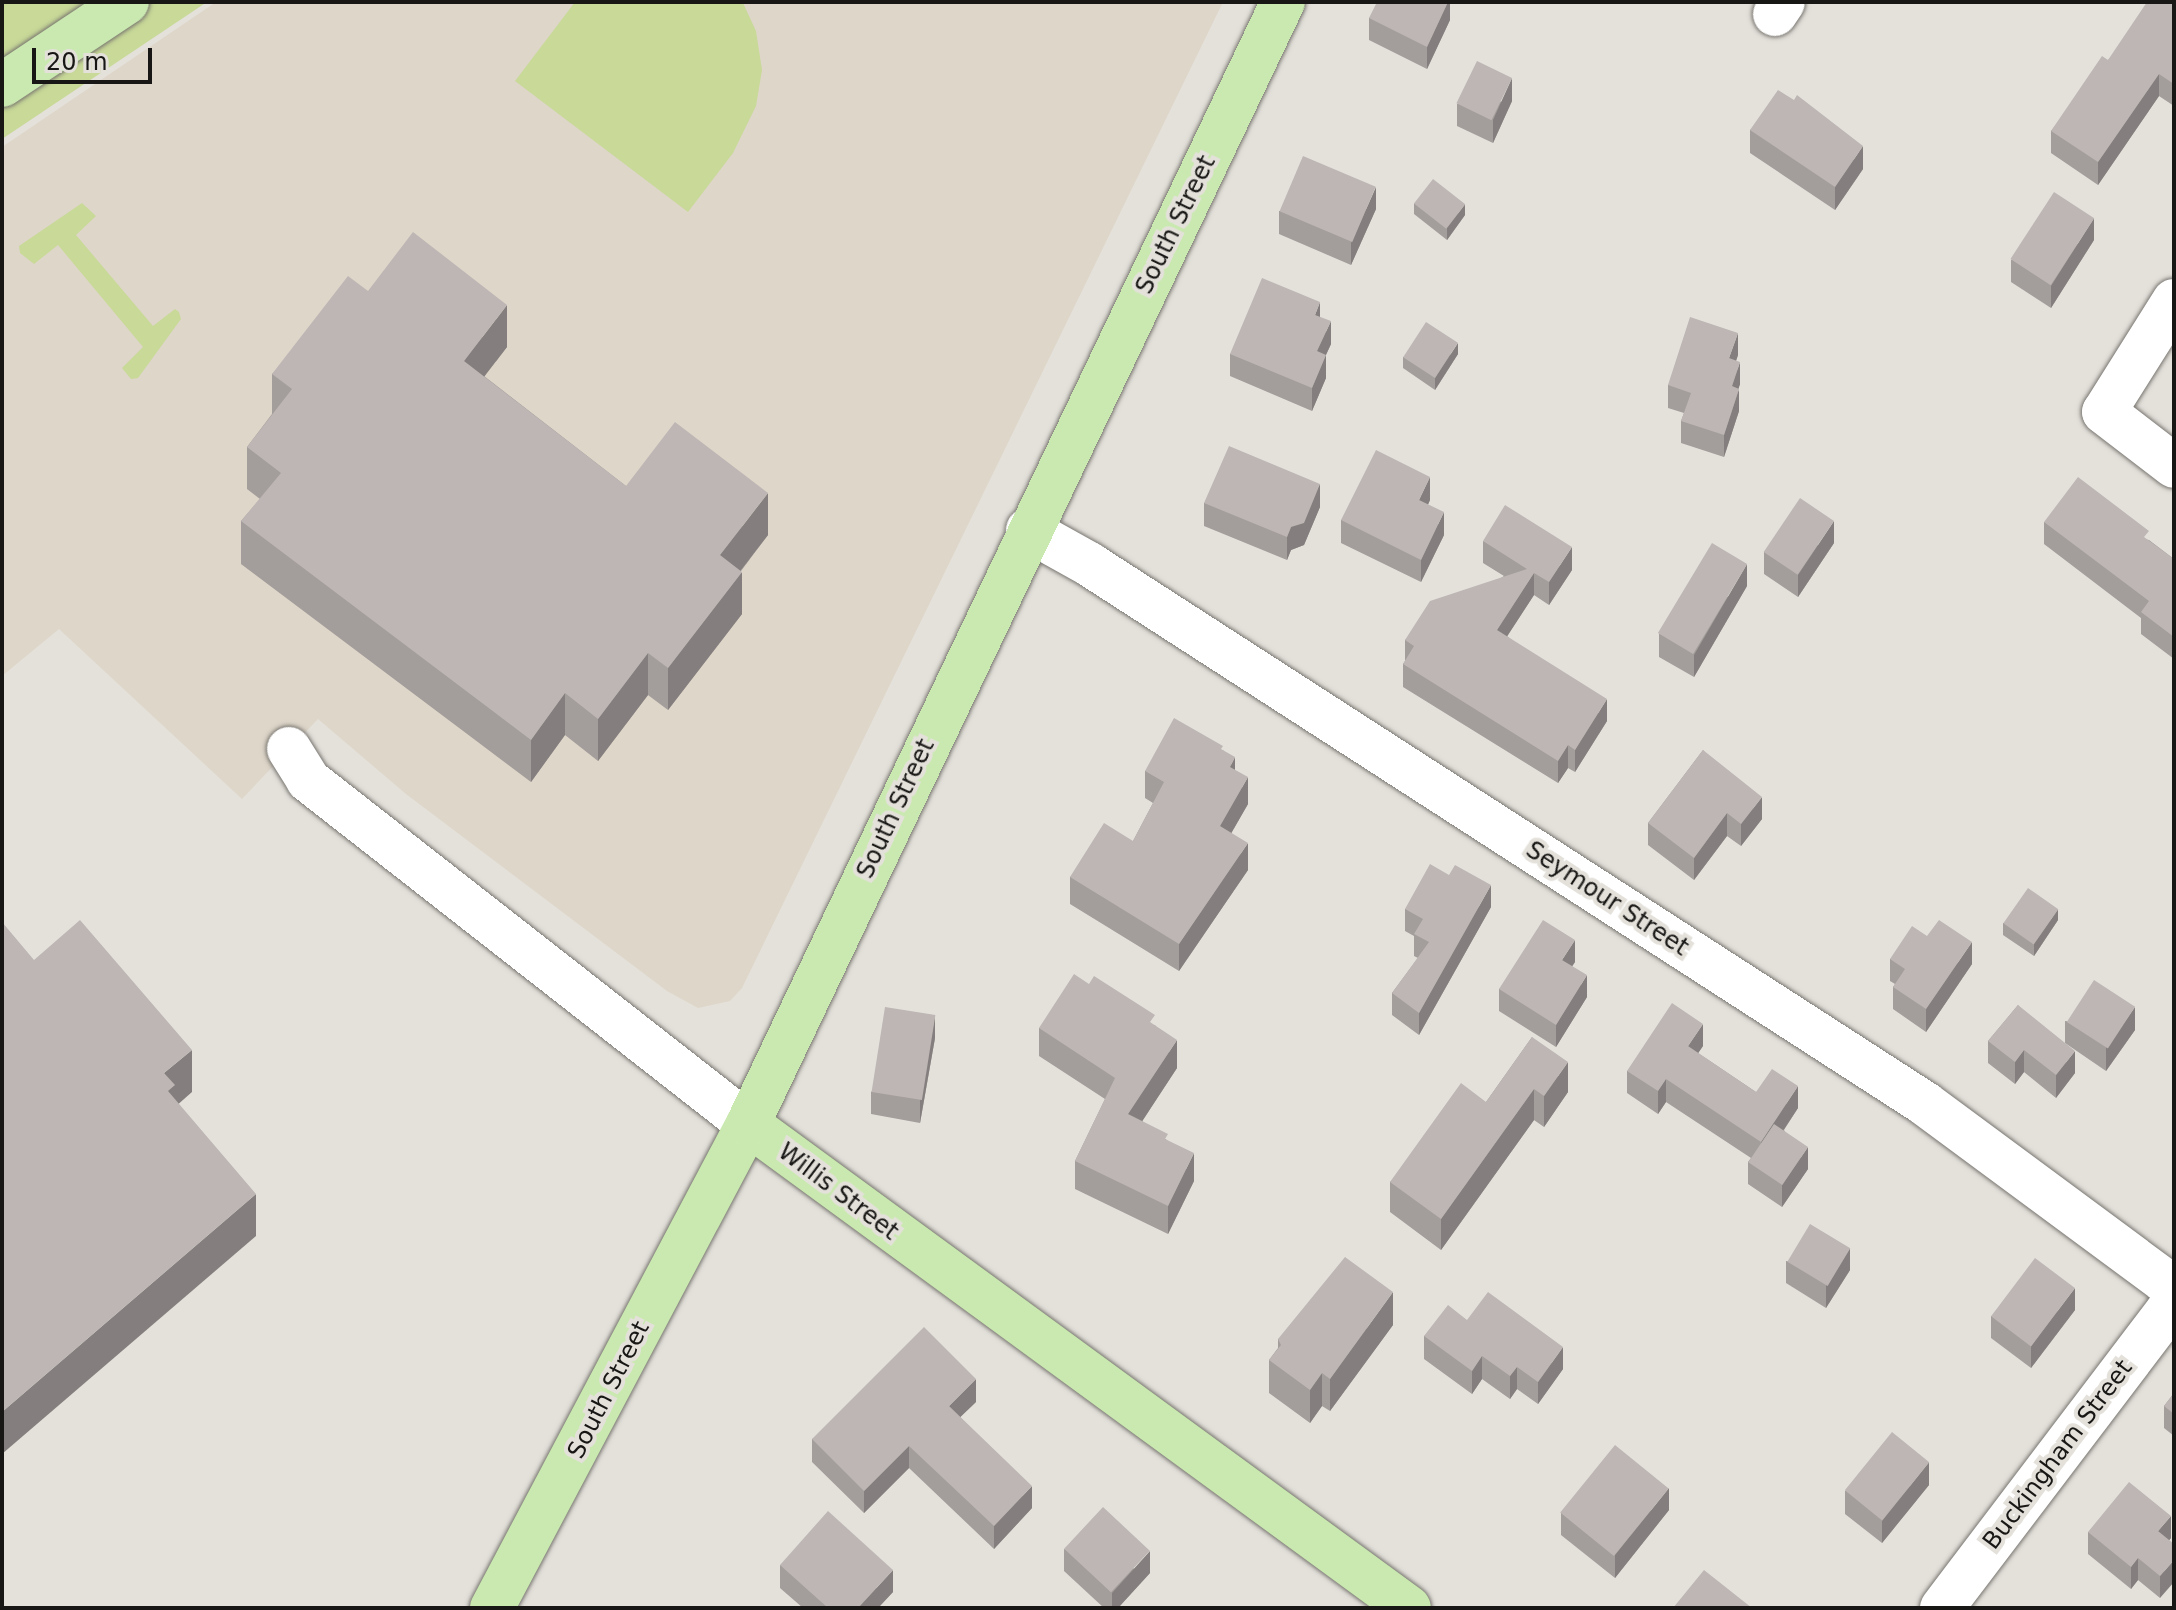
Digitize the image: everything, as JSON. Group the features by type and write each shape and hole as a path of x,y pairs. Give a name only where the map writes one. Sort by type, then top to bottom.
{"main road":[{"path":"2,85 127,2"},
{"name":"South Street","path":"492,1608 748,1124 1028,530 1283,2"},
{"name":"Willis Street","path":"748,1124 1409,1608"}],"street":[{"path":"2174,301 2104,412 2174,466"},
{"name":"Seymour Street","path":"1028,530 1089,564 1924,1103 2174,1288"},
{"name":"Willis Street","path":"289,749 308,780 748,1124"},
{"name":"Buckingham Street","path":"1942,1608 2174,1302"}],"shaded area":[{"path":"216,2 1223,2 742,988 730,1001 698,1008 667,991 406,794 318,719 242,799 59,629 2,676 2,147"}],"green space":[{"path":"2,2 207,2 2,139"},
{"path":"575,2 743,3 756,31 762,70 756,106 733,153 688,212 515,81"},
{"path":"82,203 96,216 76,235 153,326 175,309 179,312 181,319 138,378 131,379 122,368 143,347 58,245 34,264 20,253 19,246"}],"building":[{"path":"1377,2 1448,2 1427,47 1369,18"},
{"path":"2147,2 2174,2 2174,84 2159,74 2098,162 2051,131 2102,56 2108,60"},
{"path":"1477,61 1512,78 1491,120 1456,103"},
{"path":"1778,90 1794,100 1797,95 1863,146 1835,187 1750,130"},
{"path":"1303,156 1376,187 1352,242 1280,211"},
{"path":"1433,179 1465,204 1446,229 1414,203"},
{"path":"2054,192 2094,218 2051,285 2010,259"},
{"path":"413,232 507,305 464,361 626,486 675,422 768,493 720,555 742,572 668,668 648,653 598,719 565,693 531,740 241,521 281,473 247,447 292,389 272,374 348,276 368,291"},
{"path":"1262,278 1320,302 1315,315 1331,321 1317,351 1326,355 1312,388 1230,354"},
{"path":"1690,317 1738,333 1729,358 1740,362 1732,386 1739,389 1724,435 1681,421 1691,393 1668,385"},
{"path":"1426,322 1458,343 1435,378 1403,357"},
{"path":"1229,446 1320,484 1304,523 1291,527 1287,537 1204,503"},
{"path":"1376,450 1430,477 1419,500 1444,512 1421,560 1341,520"},
{"path":"2078,477 2149,531 2144,537 2174,559 2174,637 2141,612 2149,601 2044,522"},
{"path":"1800,498 1834,521 1798,575 1764,552"},
{"path":"1505,505 1572,547 1549,582 1534,573 1497,630 1607,699 1575,750 1568,745 1558,761 1403,664 1414,646 1405,640 1430,601 1527,569 1483,541"},
{"path":"1712,543 1747,564 1693,654 1658,633"},
{"path":"1174,718 1223,746 1221,749 1235,757 1230,767 1248,777 1220,826 1248,843 1179,944 1070,877 1104,823 1133,841 1164,782 1145,771"},
{"path":"1703,750 1762,797 1741,824 1727,813 1694,858 1648,823"},
{"path":"1430,864 1449,875 1455,865 1491,885 1419,1013 1392,993 1429,942 1414,934 1423,919 1405,909"},
{"path":"2028,888 2058,909 2034,944 2003,923"},
{"path":"80,920 192,1050 164,1073 175,1085 168,1091 256,1194 2,1412 2,922 34,960"},
{"path":"1543,920 1575,940 1562,960 1587,975 1556,1025 1499,989"},
{"path":"1939,920 1972,942 1926,1009 1893,987 1905,969 1890,959 1912,926 1927,936"},
{"path":"1074,974 1089,984 1094,976 1155,1015 1150,1022 1177,1040 1128,1114 1168,1134 1165,1139 1194,1153 1168,1206 1075,1161 1115,1078 1039,1028"},
{"path":"2094,980 2135,1007 2108,1049 2067,1022"},
{"path":"1672,1003 1703,1024 1688,1046 1756,1092 1772,1069 1798,1086 1761,1142 1666,1079 1658,1091 1627,1071"},
{"path":"2018,1005 2075,1051 2056,1075 2024,1050 2015,1062 1988,1041"},
{"path":"885,1007 935,1015 922,1100 872,1092"},
{"path":"1532,1037 1568,1062 1544,1096 1534,1089 1441,1219 1390,1182 1461,1083 1486,1102"},
{"path":"1774,1124 1808,1147 1782,1185 1748,1162"},
{"path":"1810,1224 1850,1248 1828,1286 1787,1262"},
{"path":"1345,1257 1393,1292 1330,1379 1322,1373 1310,1390 1269,1360 1281,1345 1278,1339"},
{"path":"2035,1258 2075,1288 2031,1346 1991,1316"},
{"path":"1488,1292 1563,1347 1538,1382 1517,1367 1510,1376 1482,1356 1472,1371 1424,1336 1448,1305 1467,1320"},
{"path":"924,1327 976,1379 949,1406 1032,1486 994,1526 909,1446 864,1491 812,1439"},
{"path":"2174,1393 2174,1414 2164,1406"},
{"path":"1892,1432 1929,1462 1882,1520 1845,1490"},
{"path":"1615,1445 1669,1488 1614,1556 1560,1513"},
{"path":"2129,1482 2171,1516 2158,1531 2174,1544 2174,1560 2160,1576 2138,1558 2131,1567 2088,1532"},
{"path":"1103,1507 1150,1551 1111,1592 1064,1549"},
{"path":"828,1511 893,1570 858,1608 828,1608 780,1565"},
{"path":"1704,1570 1752,1608 1673,1608"}]}
